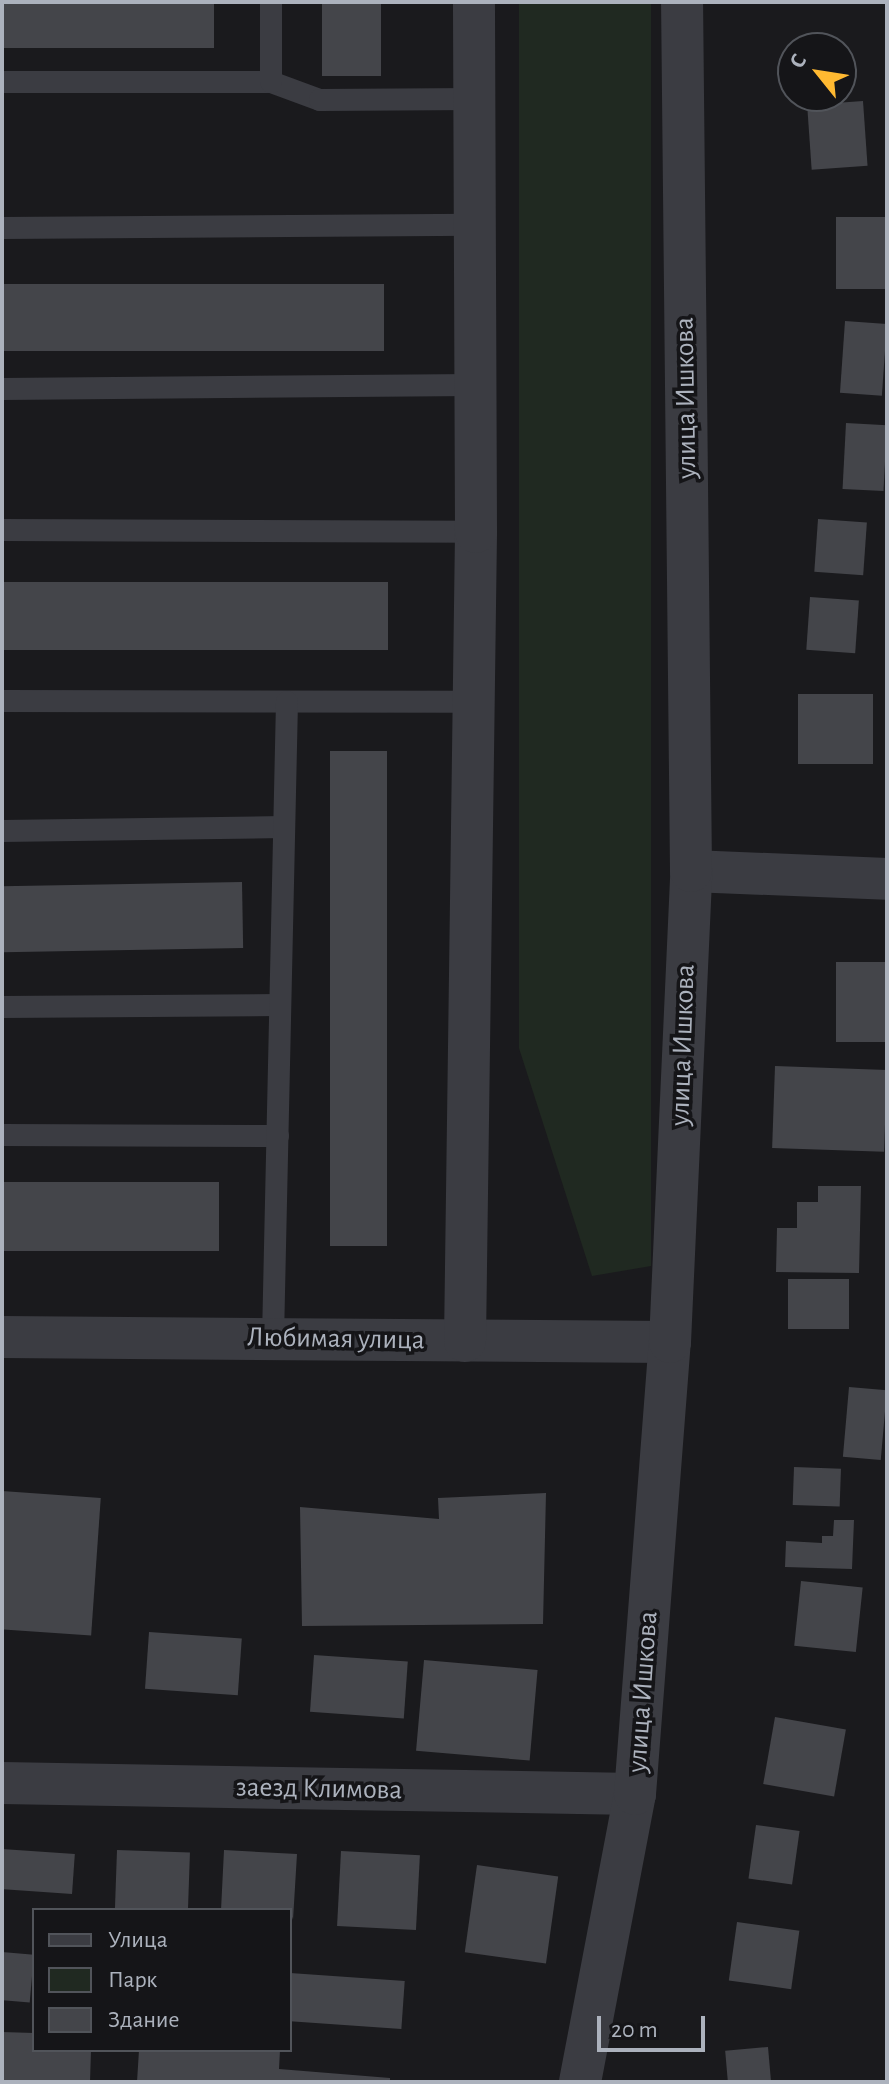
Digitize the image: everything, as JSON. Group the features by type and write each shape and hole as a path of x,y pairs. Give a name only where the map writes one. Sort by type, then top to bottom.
{"street":[{"path":"465,1341 476,532 474,2"},
{"name":"улица Ишкова","path":"580,2082 635,1794 670,1342 691,871 682,2"},
{"path":"691,871 887,879"},
{"name":"Любимая улица","path":"2,1337 670,1342"},
{"name":"заезд Климова","path":"2,1783 635,1794"}],"lane":[{"path":"271,2 271,82"},
{"path":"2,82 271,82 320,100 475,99"},
{"path":"2,228 475,225"},
{"path":"2,389 474,385"},
{"path":"2,530 476,532"},
{"path":"2,701 474,702"},
{"path":"273,1338 287,702"},
{"path":"2,831 283,827"},
{"path":"2,1007 279,1005"},
{"path":"2,1135 278,1136"}],"green space":[{"path":"519,2 651,2 651,1266 592,1276 519,1048"}],"building":[{"path":"2,2 214,2 214,48 2,48"},
{"path":"322,2 381,2 381,76 322,76"},
{"path":"857,101 863,101 868,166 812,170 808,112 857,112"},
{"path":"836,217 887,217 887,289 836,289"},
{"path":"2,284 384,284 384,351 2,351"},
{"path":"845,321 887,324 882,396 840,393"},
{"path":"846,423 887,425 883,491 843,489"},
{"path":"818,519 867,522 863,575 814,572"},
{"path":"2,582 388,582 388,650 2,650"},
{"path":"810,597 859,600 855,653 806,650"},
{"path":"798,694 873,694 873,764 798,764"},
{"path":"330,751 387,751 387,1246 330,1246"},
{"path":"242,882 243,948 3,952 2,886"},
{"path":"836,962 887,962 887,1042 836,1042"},
{"path":"775,1066 887,1070 884,1152 772,1148"},
{"path":"2,1182 219,1182 219,1251 2,1251"},
{"path":"818,1186 861,1186 859,1273 776,1272 777,1228 797,1228 797,1202 818,1202"},
{"path":"788,1279 849,1279 849,1329 788,1329"},
{"path":"849,1387 887,1390 881,1460 843,1457"},
{"path":"794,1467 841,1469 840,1507 793,1505"},
{"path":"2,1491 101,1498 91,1636 2,1629"},
{"path":"546,1493 543,1624 302,1626 300,1507 439,1519 438,1498"},
{"path":"834,1520 854,1520 852,1569 785,1567 786,1541 822,1543 822,1536 833,1536"},
{"path":"801,1581 863,1587 856,1652 794,1646"},
{"path":"149,1632 242,1638 238,1695 145,1689"},
{"path":"314,1655 408,1662 404,1718 310,1712"},
{"path":"424,1660 538,1670 530,1761 416,1751"},
{"path":"775,1717 846,1730 834,1796 763,1784"},
{"path":"756,1825 800,1831 792,1885 748,1878"},
{"path":"2,1849 75,1854 72,1894 2,1889"},
{"path":"117,1850 190,1853 188,1908 115,1908"},
{"path":"224,1850 297,1854 293,1920 292,1908 221,1908"},
{"path":"341,1851 420,1855 416,1930 337,1926"},
{"path":"477,1865 558,1876 546,1964 465,1952"},
{"path":"737,1922 799,1931 791,1989 729,1980"},
{"path":"2,1952 32,1955 30,2003 2,2000"},
{"path":"292,1973 405,1981 401,2029 292,2021"},
{"path":"2,2032 32,2033 32,2052 91,2052 90,2082 2,2082"},
{"path":"768,2047 771,2082 728,2082 725,2051"},
{"path":"139,2052 280,2052 279,2069 390,2078 390,2082 137,2082"}]}
